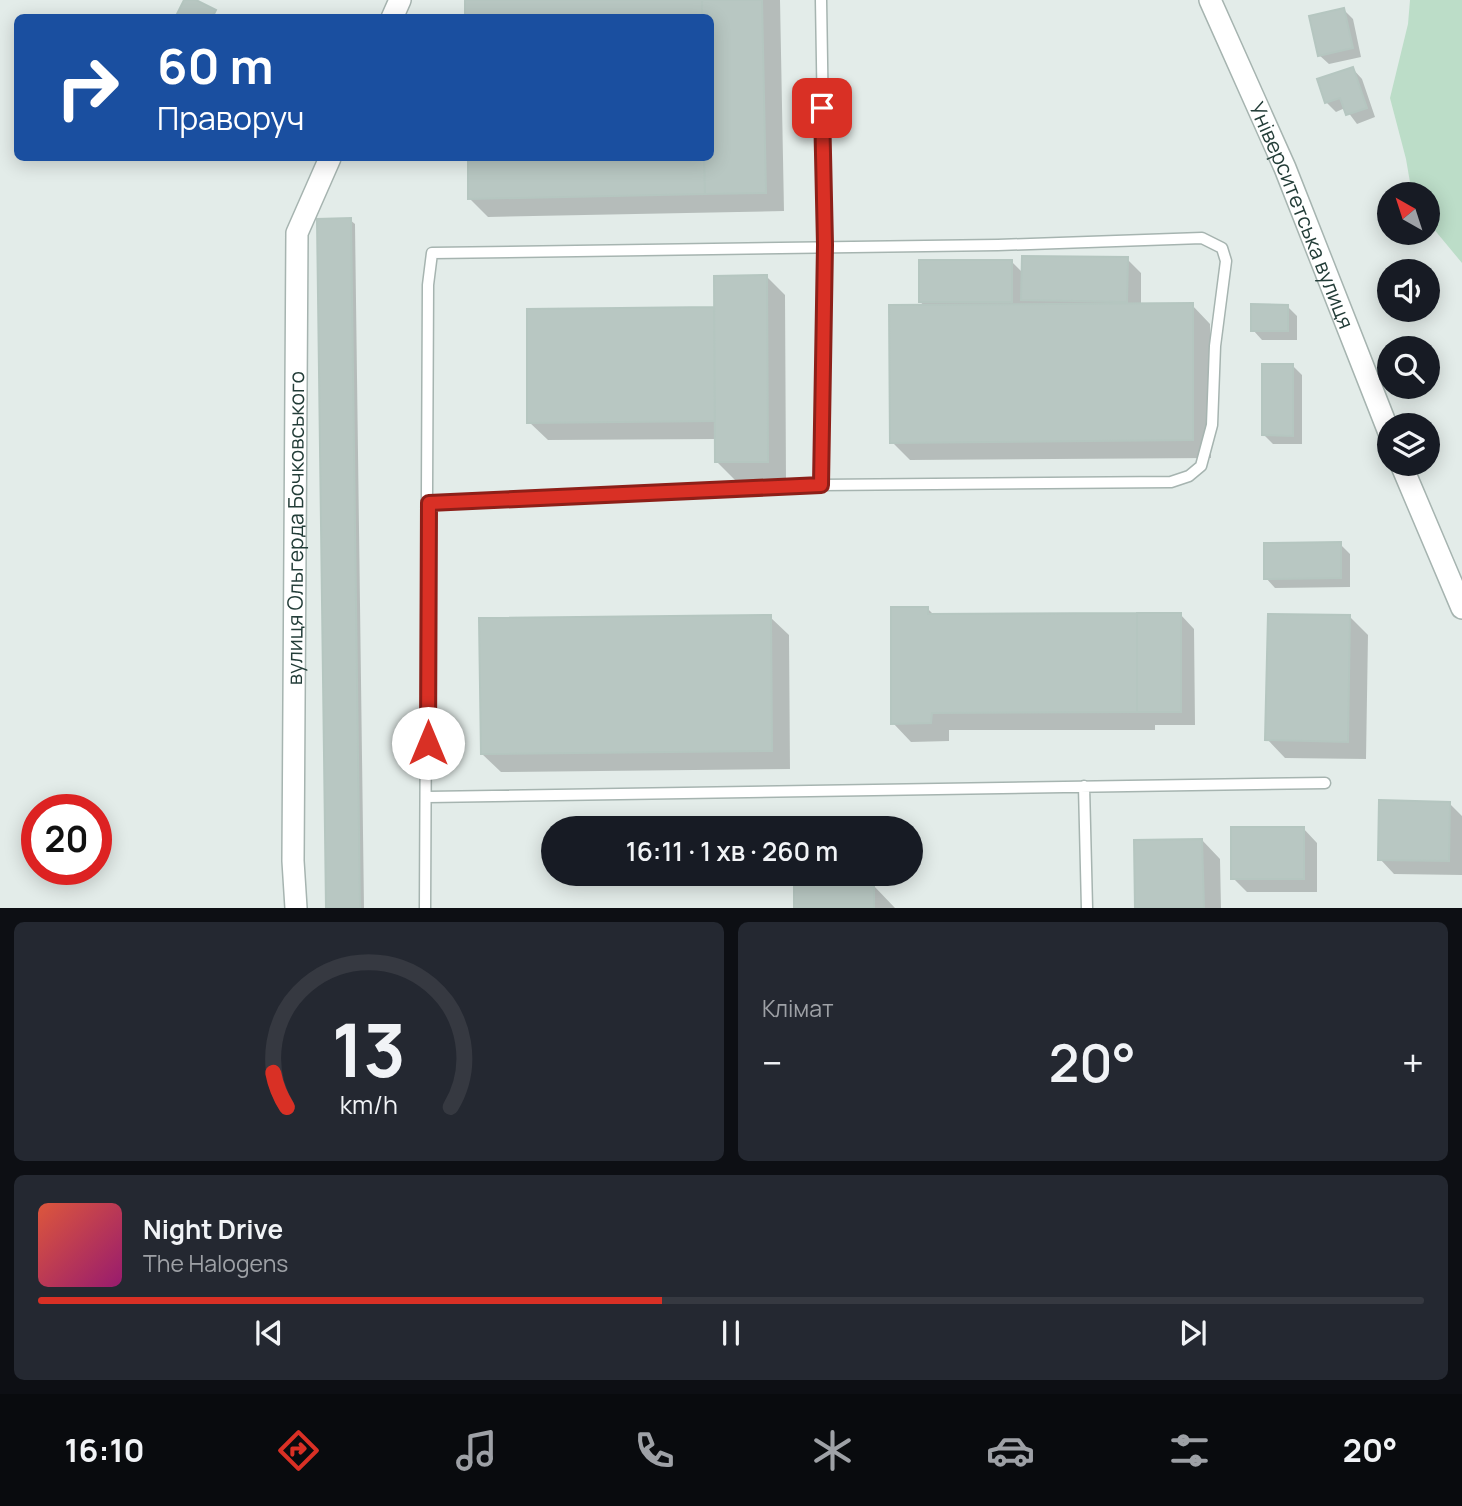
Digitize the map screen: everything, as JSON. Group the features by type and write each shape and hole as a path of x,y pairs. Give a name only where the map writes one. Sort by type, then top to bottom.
{"street":[{"name":"Університетська вулиця","path":"1210,0 1285,168 1381,413"},
{"name":"вулиця Ольгерда Бочковського","path":"296,908 293,847 297,233 329,161"},
{"path":"1406,476 1462,608"}],"lane":[{"path":"821,0 825,245 821,485"},
{"path":"425,908 428,797 428,285 432,253 825,245 998,245 1202,238 1222,248 1226,261 1215,346 1212,425 1201,466 1189,476 1171,482 821,485 429,503"},
{"path":"428,797 1325,783"},
{"path":"1084,786 1087,908"}],"green space":[{"path":"1410,0 1462,0 1462,263 1440,236 1440,182 1410,182 1390,98 1408,24"}],"building":[{"path":"184,0 196,0 216,10 214,14 177,14"},
{"path":"465,0 702,0 702,14 465,14"},
{"path":"702,0 762,0 766,193 705,194 704,161 714,161 714,14 702,14"},
{"path":"1344,8 1353,48 1318,56 1309,16"},
{"path":"1353,67 1367,108 1346,115 1340,98 1325,103 1317,79"},
{"path":"468,161 704,161 705,194 468,199"},
{"path":"351,218 360,908 326,908 317,219"},
{"path":"1022,256 1128,257 1127,302 1021,300"},
{"path":"919,260 1012,260 1012,302 919,302"},
{"path":"767,275 768,462 715,462 714,276"},
{"path":"1193,303 1193,440 890,443 889,305"},
{"path":"1251,304 1288,305 1288,331 1251,331"},
{"path":"714,307 715,421 527,423 527,309"},
{"path":"1262,364 1293,364 1293,436 1262,435"},
{"path":"1341,542 1341,578 1264,579 1264,543"},
{"path":"891,607 928,607 928,614 1137,613 1137,712 932,713 931,723 891,724"},
{"path":"1137,613 1181,613 1181,712 1137,712"},
{"path":"1268,614 1350,615 1348,742 1265,740"},
{"path":"771,615 772,751 481,754 479,618"},
{"path":"1379,800 1450,802 1449,861 1378,860"},
{"path":"1231,827 1304,827 1304,879 1231,879"},
{"path":"1202,839 1204,908 1135,908 1134,840"},
{"path":"794,886 874,886 874,908 794,908"}],"route":[{"path":"428,743 429,503 821,485 825,245 822,108"}]}
